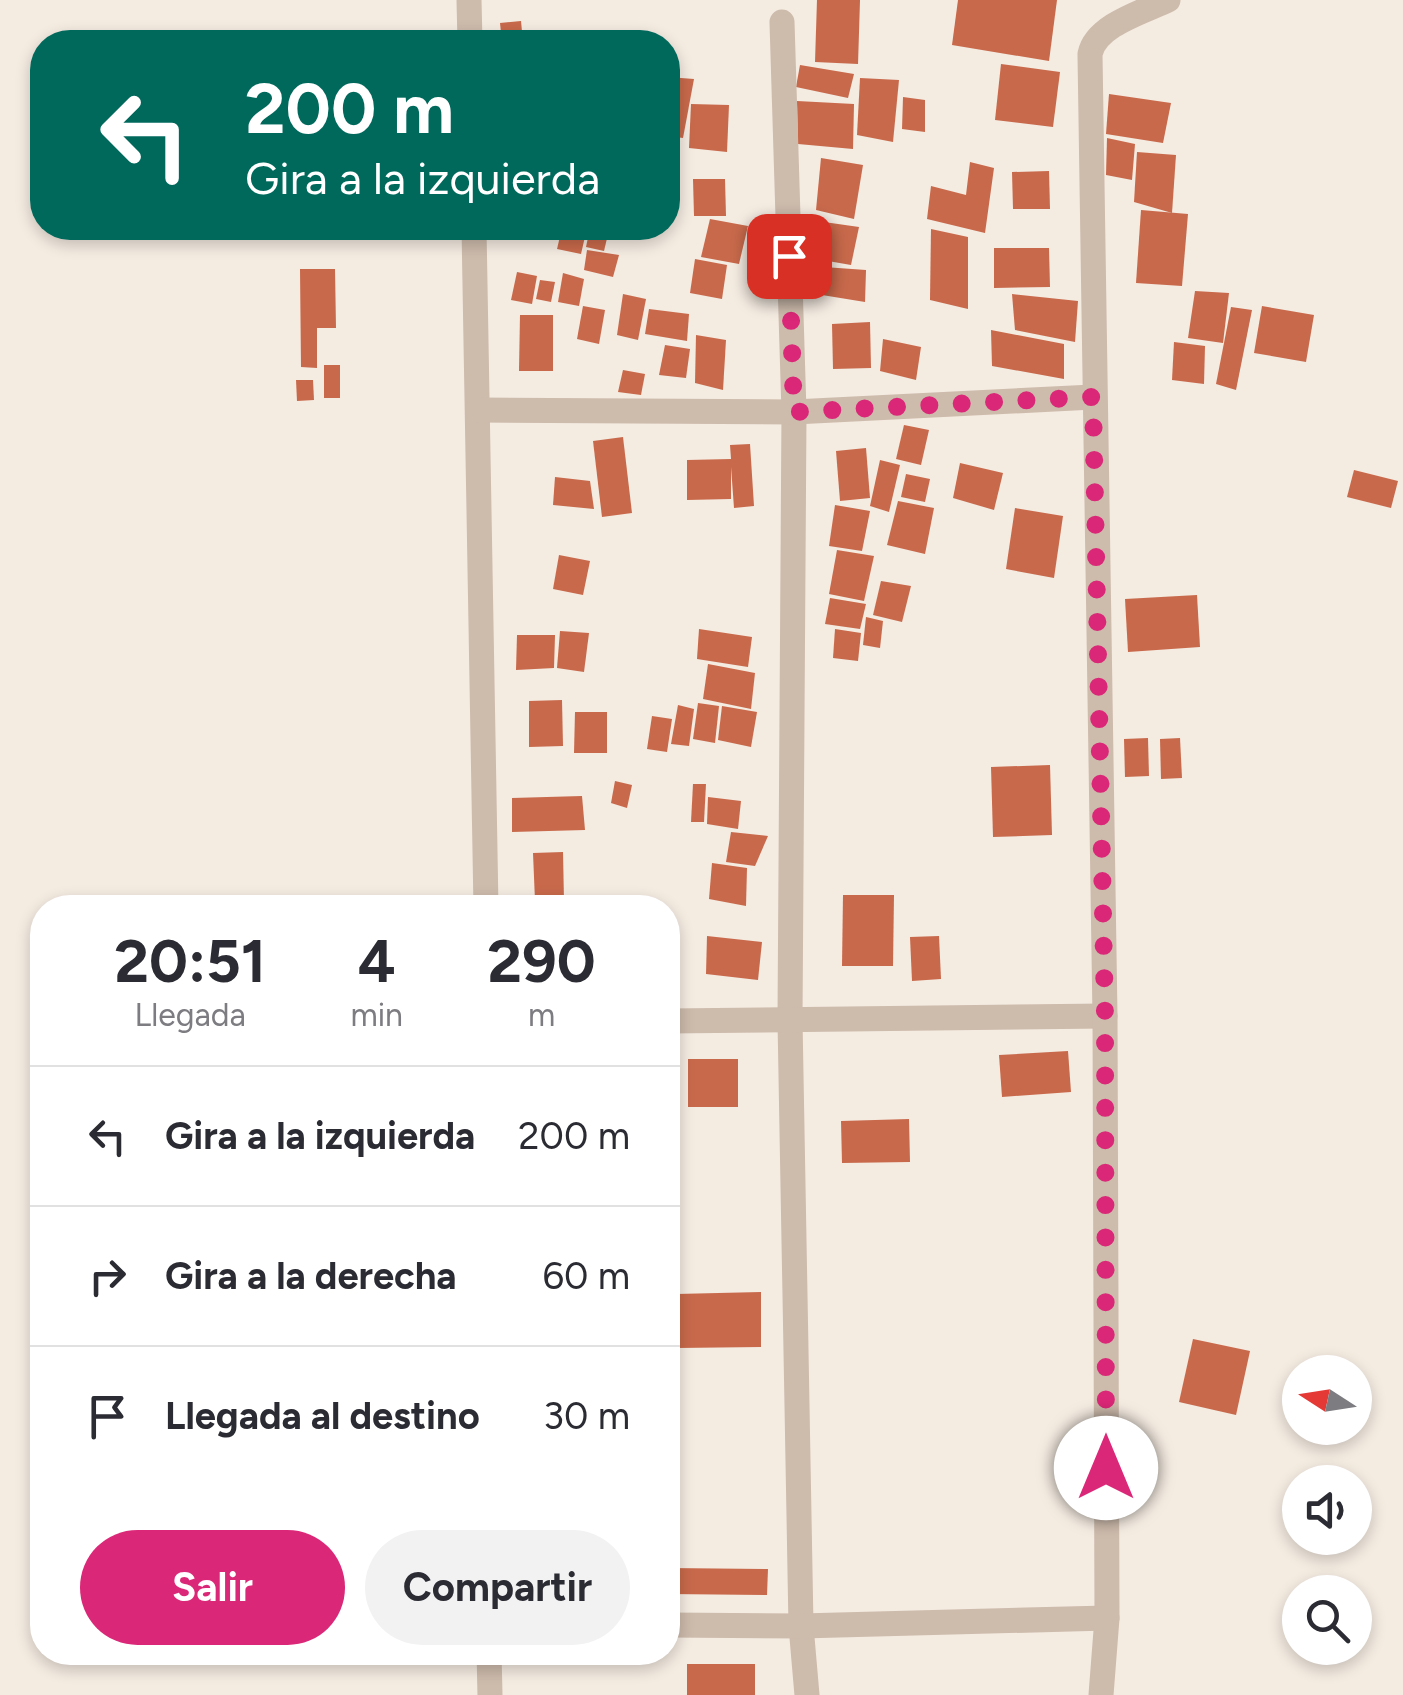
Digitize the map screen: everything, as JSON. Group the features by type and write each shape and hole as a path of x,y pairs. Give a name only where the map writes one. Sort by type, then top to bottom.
{"street":[{"path":"470,0 470,30"},
{"path":"1101,1695 1107,1618 1105,1016 1090,54 1092,42 1102,32 1168,0"},
{"path":"782,22 794,412 790,1020 801,1626 806,1695"},
{"path":"474,240 486,895"},
{"path":"478,410 794,412 1093,397"},
{"path":"680,1021 1105,1016"},
{"path":"680,1625 1107,1618"},
{"path":"489,1665 490,1695"}],"building":[{"path":"817,0 860,0 858,64 815,62"},
{"path":"958,0 1057,0 1049,61 952,45"},
{"path":"521,21 522,30 501,30 500,23"},
{"path":"1001,64 1060,72 1053,127 995,120"},
{"path":"800,65 854,74 848,98 796,87"},
{"path":"680,78 694,79 683,138 680,138"},
{"path":"860,78 899,80 893,142 857,135"},
{"path":"1109,94 1171,103 1163,143 1106,134"},
{"path":"903,97 925,100 925,132 902,129"},
{"path":"797,101 854,104 853,149 798,144"},
{"path":"691,104 729,105 727,152 689,148"},
{"path":"1107,138 1135,144 1132,180 1106,175"},
{"path":"1137,152 1176,155 1172,213 1134,202"},
{"path":"821,158 863,165 854,219 816,210"},
{"path":"970,162 994,168 985,233 927,219 931,186 966,195"},
{"path":"1049,171 1050,209 1013,209 1012,172"},
{"path":"693,179 725,179 726,216 694,216"},
{"path":"1141,210 1188,214 1182,286 1136,283"},
{"path":"710,219 748,226 739,264 701,257"},
{"path":"810,220 859,227 851,265 805,257"},
{"path":"931,229 968,237 968,309 930,300"},
{"path":"559,240 584,240 581,254 557,249"},
{"path":"587,240 607,240 604,251 586,247"},
{"path":"994,248 1049,248 1050,287 994,288"},
{"path":"587,250 619,255 613,277 584,270"},
{"path":"695,259 727,265 722,299 690,293"},
{"path":"824,267 866,270 865,302 822,295"},
{"path":"300,269 335,269 336,328 317,328 317,368 301,367"},
{"path":"517,272 537,276 532,304 511,300"},
{"path":"563,273 584,279 579,306 558,302"},
{"path":"540,280 555,282 551,302 536,299"},
{"path":"1195,291 1229,293 1223,343 1188,338"},
{"path":"623,294 646,299 638,340 617,335"},
{"path":"1012,294 1078,301 1075,342 1015,330"},
{"path":"583,306 605,310 599,344 577,339"},
{"path":"1262,306 1314,315 1306,362 1254,353"},
{"path":"1231,307 1252,310 1236,390 1216,384"},
{"path":"649,309 689,314 687,341 645,334"},
{"path":"520,315 553,315 553,371 519,371"},
{"path":"870,322 871,368 833,369 832,324"},
{"path":"991,330 1064,344 1064,379 992,366"},
{"path":"696,335 726,340 723,390 695,383"},
{"path":"883,339 921,347 916,380 880,371"},
{"path":"1174,342 1205,346 1204,384 1172,380"},
{"path":"665,345 690,349 686,378 659,375"},
{"path":"324,365 340,365 340,398 324,398"},
{"path":"623,370 645,374 641,395 618,392"},
{"path":"296,380 313,380 314,400 297,401"},
{"path":"904,425 929,430 921,465 896,459"},
{"path":"623,437 632,513 602,517 593,441"},
{"path":"750,444 754,506 734,508 731,467 731,499 687,500 687,460 731,459 730,445"},
{"path":"866,448 870,498 840,501 836,451"},
{"path":"880,460 900,465 889,512 870,506"},
{"path":"960,463 1003,473 994,510 953,498"},
{"path":"1354,470 1398,481 1391,508 1347,497"},
{"path":"906,474 930,479 925,502 901,497"},
{"path":"555,477 590,481 594,509 553,505"},
{"path":"898,501 934,508 925,554 887,545"},
{"path":"835,505 870,511 862,551 829,546"},
{"path":"1015,508 1063,516 1054,578 1006,569"},
{"path":"837,550 874,556 864,601 829,594"},
{"path":"559,555 590,561 583,595 553,589"},
{"path":"881,581 911,586 902,622 873,615"},
{"path":"1197,595 1200,647 1128,652 1125,599"},
{"path":"830,598 866,604 860,629 825,624"},
{"path":"866,617 883,621 880,648 863,645"},
{"path":"699,629 752,637 748,667 697,659"},
{"path":"835,629 861,633 858,661 833,658"},
{"path":"560,631 589,633 584,672 557,668"},
{"path":"517,635 555,635 554,668 516,670"},
{"path":"708,664 755,673 751,709 703,699"},
{"path":"562,700 563,746 529,747 529,701"},
{"path":"698,703 719,706 715,743 693,739"},
{"path":"678,705 694,709 689,746 671,744"},
{"path":"722,706 757,712 751,747 718,740"},
{"path":"575,712 607,712 607,753 574,753"},
{"path":"652,716 672,719 667,752 647,749"},
{"path":"1148,738 1149,776 1125,777 1124,739"},
{"path":"1180,738 1182,778 1161,779 1160,739"},
{"path":"1050,765 1052,835 993,837 991,767"},
{"path":"615,781 632,785 627,808 611,803"},
{"path":"693,784 706,784 704,822 691,822"},
{"path":"582,796 585,830 512,832 512,798"},
{"path":"708,797 741,801 738,829 707,824"},
{"path":"731,832 768,836 755,866 726,862"},
{"path":"563,852 564,895 535,895 533,853"},
{"path":"712,863 747,868 746,906 709,899"},
{"path":"843,895 894,895 893,966 842,966"},
{"path":"707,936 762,942 758,980 706,974"},
{"path":"939,936 941,979 912,981 910,937"},
{"path":"1068,1051 1071,1092 1002,1097 999,1055"},
{"path":"688,1059 738,1059 738,1107 688,1107"},
{"path":"909,1119 910,1162 842,1163 841,1121"},
{"path":"761,1292 761,1347 680,1348 680,1294"},
{"path":"1193,1339 1250,1351 1236,1415 1179,1402"},
{"path":"680,1568 768,1569 767,1595 680,1594"},
{"path":"687,1664 755,1664 755,1695 687,1695"}],"route":[{"path":"789,256 794,412 1093,397 1105,1016 1106,1468"}]}
